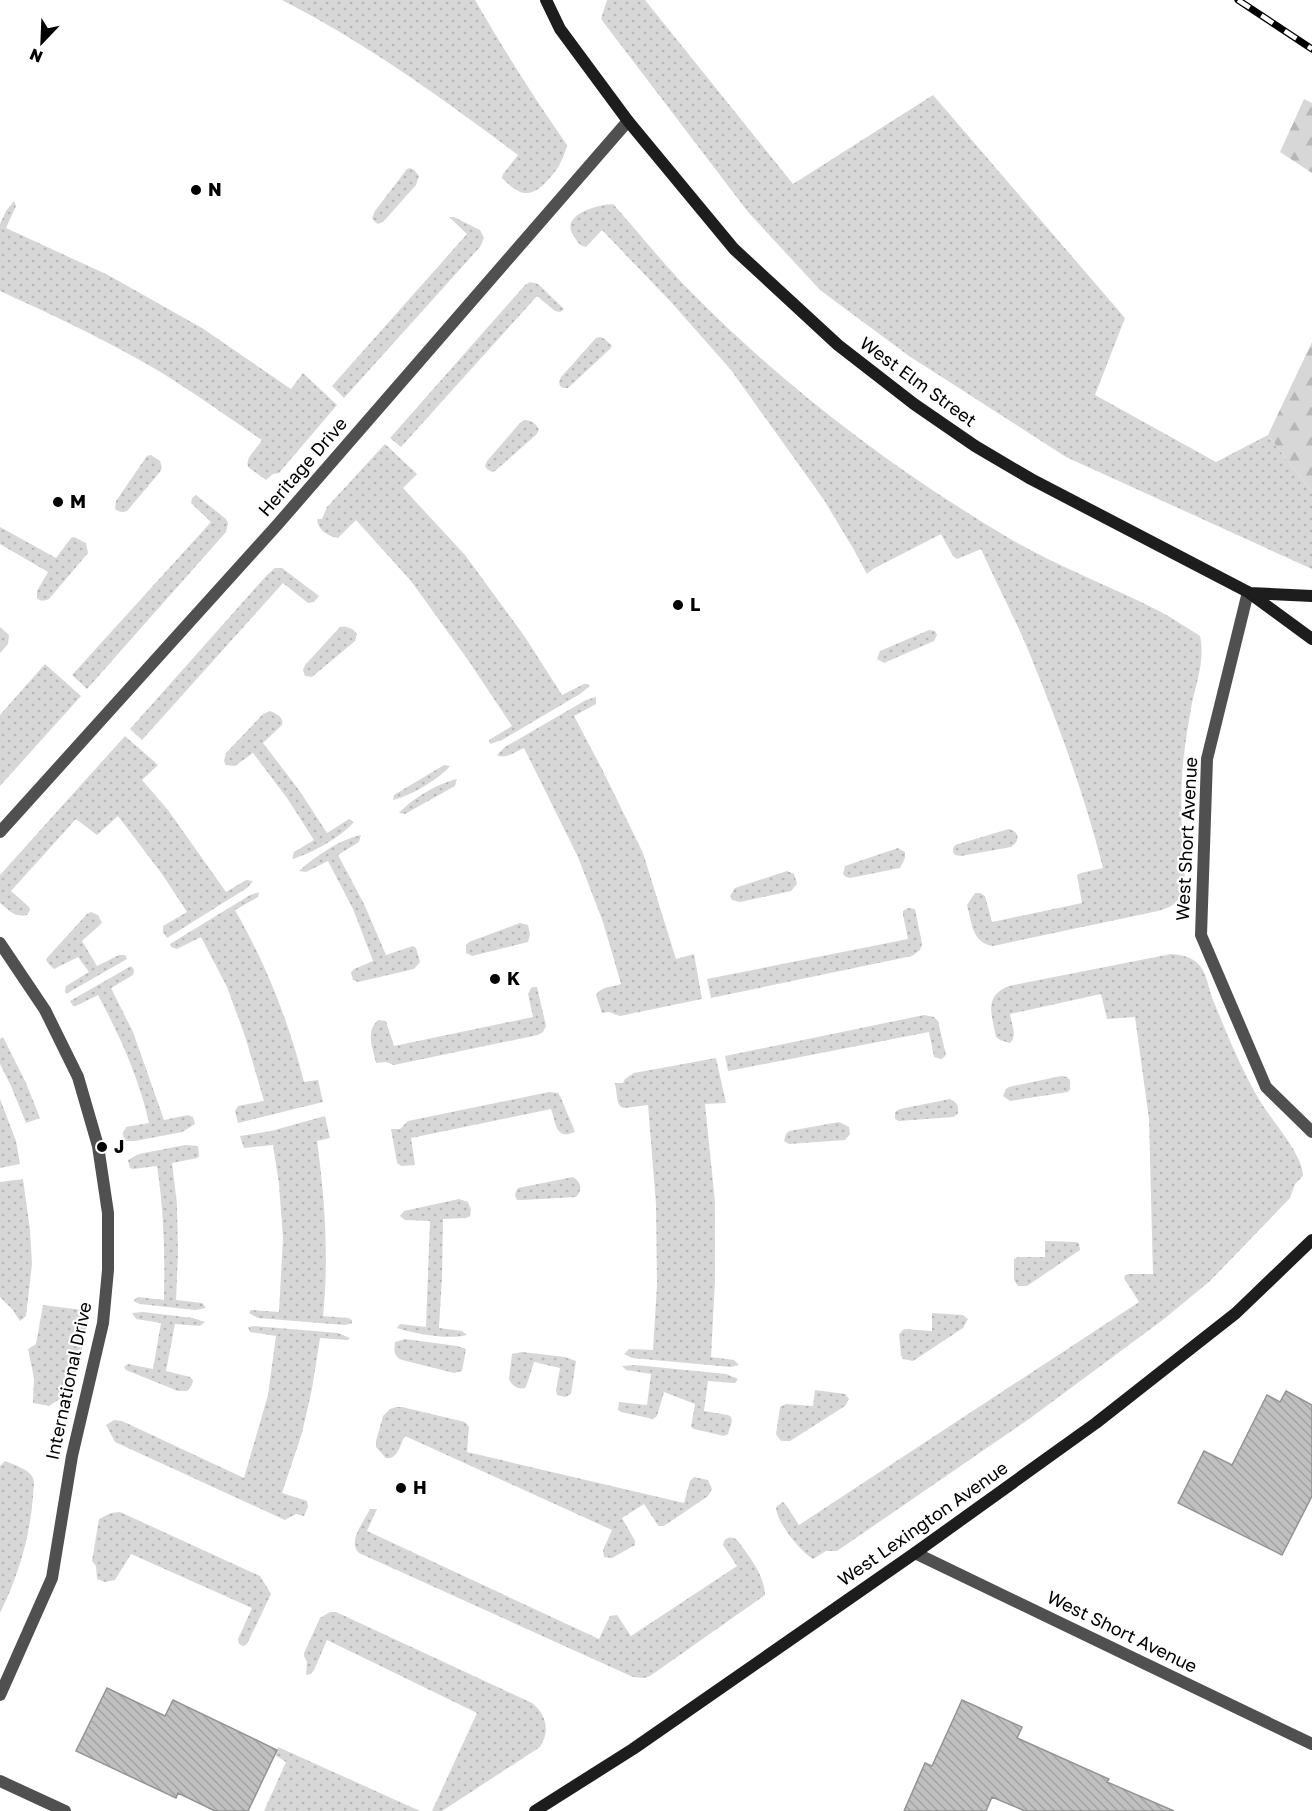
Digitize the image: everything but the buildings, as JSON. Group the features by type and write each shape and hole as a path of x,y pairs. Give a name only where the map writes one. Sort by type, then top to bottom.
{"street":[{"name":"West Elm Street","path":"546,0 560,29 628,121 734,249 838,345 975,446 1031,479 1248,592 1312,639"},
{"name":"Heritage Drive","path":"0,832 278,524 628,121"},
{"name":"West Elm Street","path":"1248,592 1312,596"},
{"name":"West Short Avenue","path":"1248,592 1207,759 1201,935 1266,1087 1312,1132"},
{"name":"International Drive","path":"0,943 45,1010 78,1077 98,1146 108,1213 108,1270 103,1323 72,1456 52,1578 0,1695"},
{"name":"West Lexington Avenue","path":"535,1811 633,1749 915,1553 1096,1423 1236,1313 1312,1240"},
{"name":"West Short Avenue","path":"915,1553 1312,1744"},
{"path":"0,1780 65,1811"}],"green space":[{"path":"282,0 475,0 567,145 559,165 540,188 529,193 518,191 502,178 518,155 403,72 344,34"},
{"path":"607,0 645,0 793,184 933,95 1125,318 1095,395 1216,462 1268,435 1312,492 1312,569 1066,457 909,356 820,290 748,212 601,19"},
{"path":"1304,99 1312,103 1312,173 1280,152"},
{"path":"410,168 419,176 416,185 383,222 378,224 372,218 375,211"},
{"path":"14,201 16,206 6,228 108,275 202,328 291,389 303,373 337,405 279,473 273,474 266,480 248,467 250,456 262,440 152,367 85,331 0,291 0,224"},
{"path":"613,204 682,282 727,328 801,393 879,453 960,508 1021,545 1161,612 1200,636 1201,662 1182,770 1185,883 1182,894 1173,904 1158,911 993,946 981,941 977,936 967,905 975,893 985,896 992,922 1082,903 1077,875 1103,868 1080,788 1052,709 1025,643 981,549 957,559 941,534 867,574 824,500 731,370 671,302 602,230 586,247 577,241 571,230 571,223 575,217 589,209"},
{"path":"449,217 454,217 480,230 484,238 480,247 344,398 332,386 467,234"},
{"path":"530,282 538,284 564,309 560,312 555,311 537,296 401,447 390,438 525,285"},
{"path":"600,337 612,346 610,349 568,388 560,386 561,377 596,338"},
{"path":"1312,342 1312,492 1268,435"},
{"path":"524,420 536,425 539,429 537,434 495,471 487,469 485,466 487,461"},
{"path":"385,444 417,474 403,488 465,555 525,637 562,695 584,684 590,686 502,740 490,744 489,740 512,726 411,581 356,520 338,538 330,536 319,526 317,519 322,519 327,507"},
{"path":"151,455 160,461 162,468 160,472 127,511 116,510 116,501 147,456"},
{"path":"196,495 226,519 228,523 226,532 87,689 72,675 211,522 191,503 192,498"},
{"path":"0,527 56,558 74,537 86,543 88,553 49,599 41,601 37,598 37,591 48,572 0,544"},
{"path":"275,568 282,568 319,596 314,602 308,603 283,583 142,740 130,729"},
{"path":"0,627 9,635 8,644 0,653"},
{"path":"340,627 354,630 357,634 355,641 312,677 305,676 303,670 305,665"},
{"path":"929,630 935,631 937,635 934,641 884,663 877,659 880,651"},
{"path":"45,664 81,696 0,786 0,715"},
{"path":"596,697 596,704 574,716 643,853 676,959 694,954 702,999 620,1016 609,1012 602,1013 596,995 604,988 621,984 603,922 578,857 524,748 507,756 497,755 505,747 586,700"},
{"path":"270,711 281,718 282,725 263,743 299,790 327,833 349,819 354,822 325,844 292,859 294,852 314,840 287,798 253,753 235,766 226,765 224,761 226,753 263,714"},
{"path":"125,736 158,765 142,780 168,810 226,892 246,880 253,881 247,888 167,938 163,932 163,926 187,912 162,874 118,816 97,835 76,819 11,891 29,907 27,915 12,913 0,903 0,875"},
{"path":"444,765 450,766 431,782 393,800 394,795"},
{"path":"457,779 455,786 405,814 399,813 426,792"},
{"path":"1009,829 1017,834 1016,842 1011,847 961,856 953,852 955,845"},
{"path":"361,835 359,842 338,855 364,904 386,955 413,946 416,948 420,962 414,969 358,982 353,980 351,972 373,961 353,909 328,861 306,872 299,871 329,849 345,840"},
{"path":"898,848 905,852 900,868 850,878 843,874 845,866"},
{"path":"787,871 794,874 797,884 791,891 740,902 732,900 730,896 735,888"},
{"path":"259,892 258,897 235,910 276,994 304,1082 318,1080 323,1102 238,1123 235,1111 238,1106 264,1101 245,1036 227,987 201,937 177,949 171,947 170,944 250,895"},
{"path":"908,908 915,909 922,944 920,950 912,956 711,998 707,979 908,939 903,911"},
{"path":"91,912 98,915 102,923 82,941 97,966 119,955 125,955 127,959 66,994 66,986 89,972 78,957 54,969 46,959"},
{"path":"520,923 528,925 530,934 528,942 472,956 466,953 466,945 469,942"},
{"path":"1171,954 1191,959 1202,969 1218,1013 1247,1076 1260,1101 1298,1158 1303,1176 1295,1184 1290,1198 1210,1281 1164,1319 1029,1419 837,1551 826,1551 813,1559 790,1536 780,1521 776,1507 783,1502 799,1525 1139,1302 1124,1278 1128,1274 1153,1274 1149,1119 1135,1017 1107,1019 1101,994 1010,1014 1014,1037 1010,1043 996,1037 991,1007 995,995 1009,986"},
{"path":"131,966 134,970 133,975 111,988 133,1032 164,1120 188,1115 193,1117 195,1124 182,1132 124,1141 123,1133 126,1127 149,1123 134,1074 98,995 76,1006 73,1006 70,1001"},
{"path":"534,987 537,987 546,1026 538,1035 394,1065 386,1062 376,1063 371,1035 378,1020 386,1021 394,1046 533,1017 528,994"},
{"path":"924,1015 934,1017 938,1021 946,1055 942,1059 934,1057 929,1032 728,1071 725,1056"},
{"path":"3,1037 26,1083 40,1118 26,1123 0,1064 0,1039"},
{"path":"716,1058 726,1103 705,1104 715,1202 715,1280 711,1357 734,1360 739,1365 731,1367 632,1358 624,1354 629,1349 653,1350 657,1285 656,1204 648,1105 621,1107 618,1103 615,1083 623,1083 634,1073"},
{"path":"1061,1076 1070,1080 1068,1092 1010,1101 1003,1096 1009,1087"},
{"path":"549,1092 558,1093 575,1132 564,1134 560,1132 551,1109 411,1138 415,1165 401,1166 397,1163 391,1129 400,1129 408,1121"},
{"path":"0,1099 16,1141 20,1164 0,1168"},
{"path":"950,1099 958,1106 958,1113 954,1117 899,1121 895,1119 895,1112 900,1109"},
{"path":"325,1116 330,1138 317,1141 325,1228 326,1272 323,1316 348,1318 352,1320 352,1323 345,1325 258,1318 249,1313 251,1310 279,1312 283,1238 279,1184 273,1145 244,1148 240,1136 271,1131"},
{"path":"839,1122 849,1127 850,1134 845,1140 789,1144 784,1141 789,1131"},
{"path":"185,1145 198,1146 199,1156 172,1163 177,1204 176,1300 202,1303 206,1308 195,1310 140,1304 133,1301 138,1297 164,1300 163,1233 157,1166 133,1169 130,1168 128,1160 139,1154"},
{"path":"573,1177 580,1186 580,1192 576,1197 517,1200 515,1197 518,1188"},
{"path":"23,1179 32,1264 26,1316 20,1321 0,1297 0,1182"},
{"path":"459,1199 468,1202 471,1210 470,1216 466,1218 443,1219 439,1328 462,1331 467,1335 432,1336 397,1328 400,1324 426,1327 430,1221 405,1220 400,1216 404,1211"},
{"path":"1045,1241 1076,1242 1079,1243 1080,1250 1027,1286 1018,1286 1014,1280 1014,1259 1045,1257"},
{"path":"43,1305 90,1311 71,1399 61,1398 49,1406 33,1403 34,1378 28,1349 36,1344"},
{"path":"143,1312 193,1318 205,1322 200,1326 175,1324 166,1371 190,1377 193,1380 192,1385 187,1391 178,1391 126,1370 124,1367 128,1364 153,1369 161,1323 136,1319 132,1313"},
{"path":"932,1313 963,1315 968,1319 963,1328 913,1361 903,1359 899,1334 904,1329 932,1331"},
{"path":"248,1327 338,1333 350,1338 348,1340 320,1338 302,1433 282,1493 307,1501 308,1507 304,1516 296,1514 285,1520 115,1442 106,1425 114,1420 122,1421 244,1478 268,1395 276,1336 250,1332"},
{"path":"405,1339 466,1349 462,1371 454,1373 402,1360 397,1356 394,1348 395,1342"},
{"path":"522,1352 565,1357 576,1361 571,1394 565,1397 557,1395 560,1368 534,1362 525,1388 517,1388 513,1385 509,1379 512,1354"},
{"path":"635,1365 726,1374 738,1379 733,1383 708,1381 704,1411 731,1417 728,1434 724,1436 694,1429 691,1427 695,1404 664,1392 657,1416 653,1419 618,1410 619,1402 647,1405 651,1374 626,1370 622,1366"},
{"path":"815,1390 845,1394 849,1399 845,1406 790,1441 781,1441 776,1434 780,1407 786,1404 813,1406"},
{"path":"396,1407 465,1422 469,1427 467,1452 684,1503 690,1481 694,1477 708,1480 712,1489 708,1496 664,1526 657,1524 644,1504 622,1518 635,1545 612,1558 604,1557 603,1550 612,1530 405,1436 396,1454 386,1458 376,1447 376,1441 383,1416"},
{"path":"5,1461 28,1472 33,1478 34,1485 29,1527 22,1556 0,1613 0,1466"},
{"path":"370,1509 377,1509 367,1531 599,1639 610,1616 617,1615 631,1636 737,1566 723,1545 724,1541 730,1538 738,1541 756,1566 765,1595 650,1676 633,1677 359,1553 355,1543 356,1537"},
{"path":"120,1512 260,1576 271,1594 247,1644 243,1646 239,1644 238,1639 252,1608 131,1554 115,1580 105,1582 97,1579 96,1566 92,1561 99,1519 111,1513"},
{"path":"330,1612 336,1612 532,1703 544,1718 546,1729 540,1747 442,1811 432,1811 477,1713 327,1640 314,1670 311,1674 306,1675 307,1662 304,1653 320,1618"},
{"path":"278,1747 420,1811 264,1811 286,1762 275,1755"}],"railway":[{"path":"1238,0 1312,49"}],"place":[{"name":"N","path":"196,190"},
{"name":"M","path":"58,502"},
{"name":"L","path":"678,605"},
{"name":"K","path":"495,979"},
{"name":"J","path":"102,1147"},
{"name":"H","path":"401,1488"}]}
